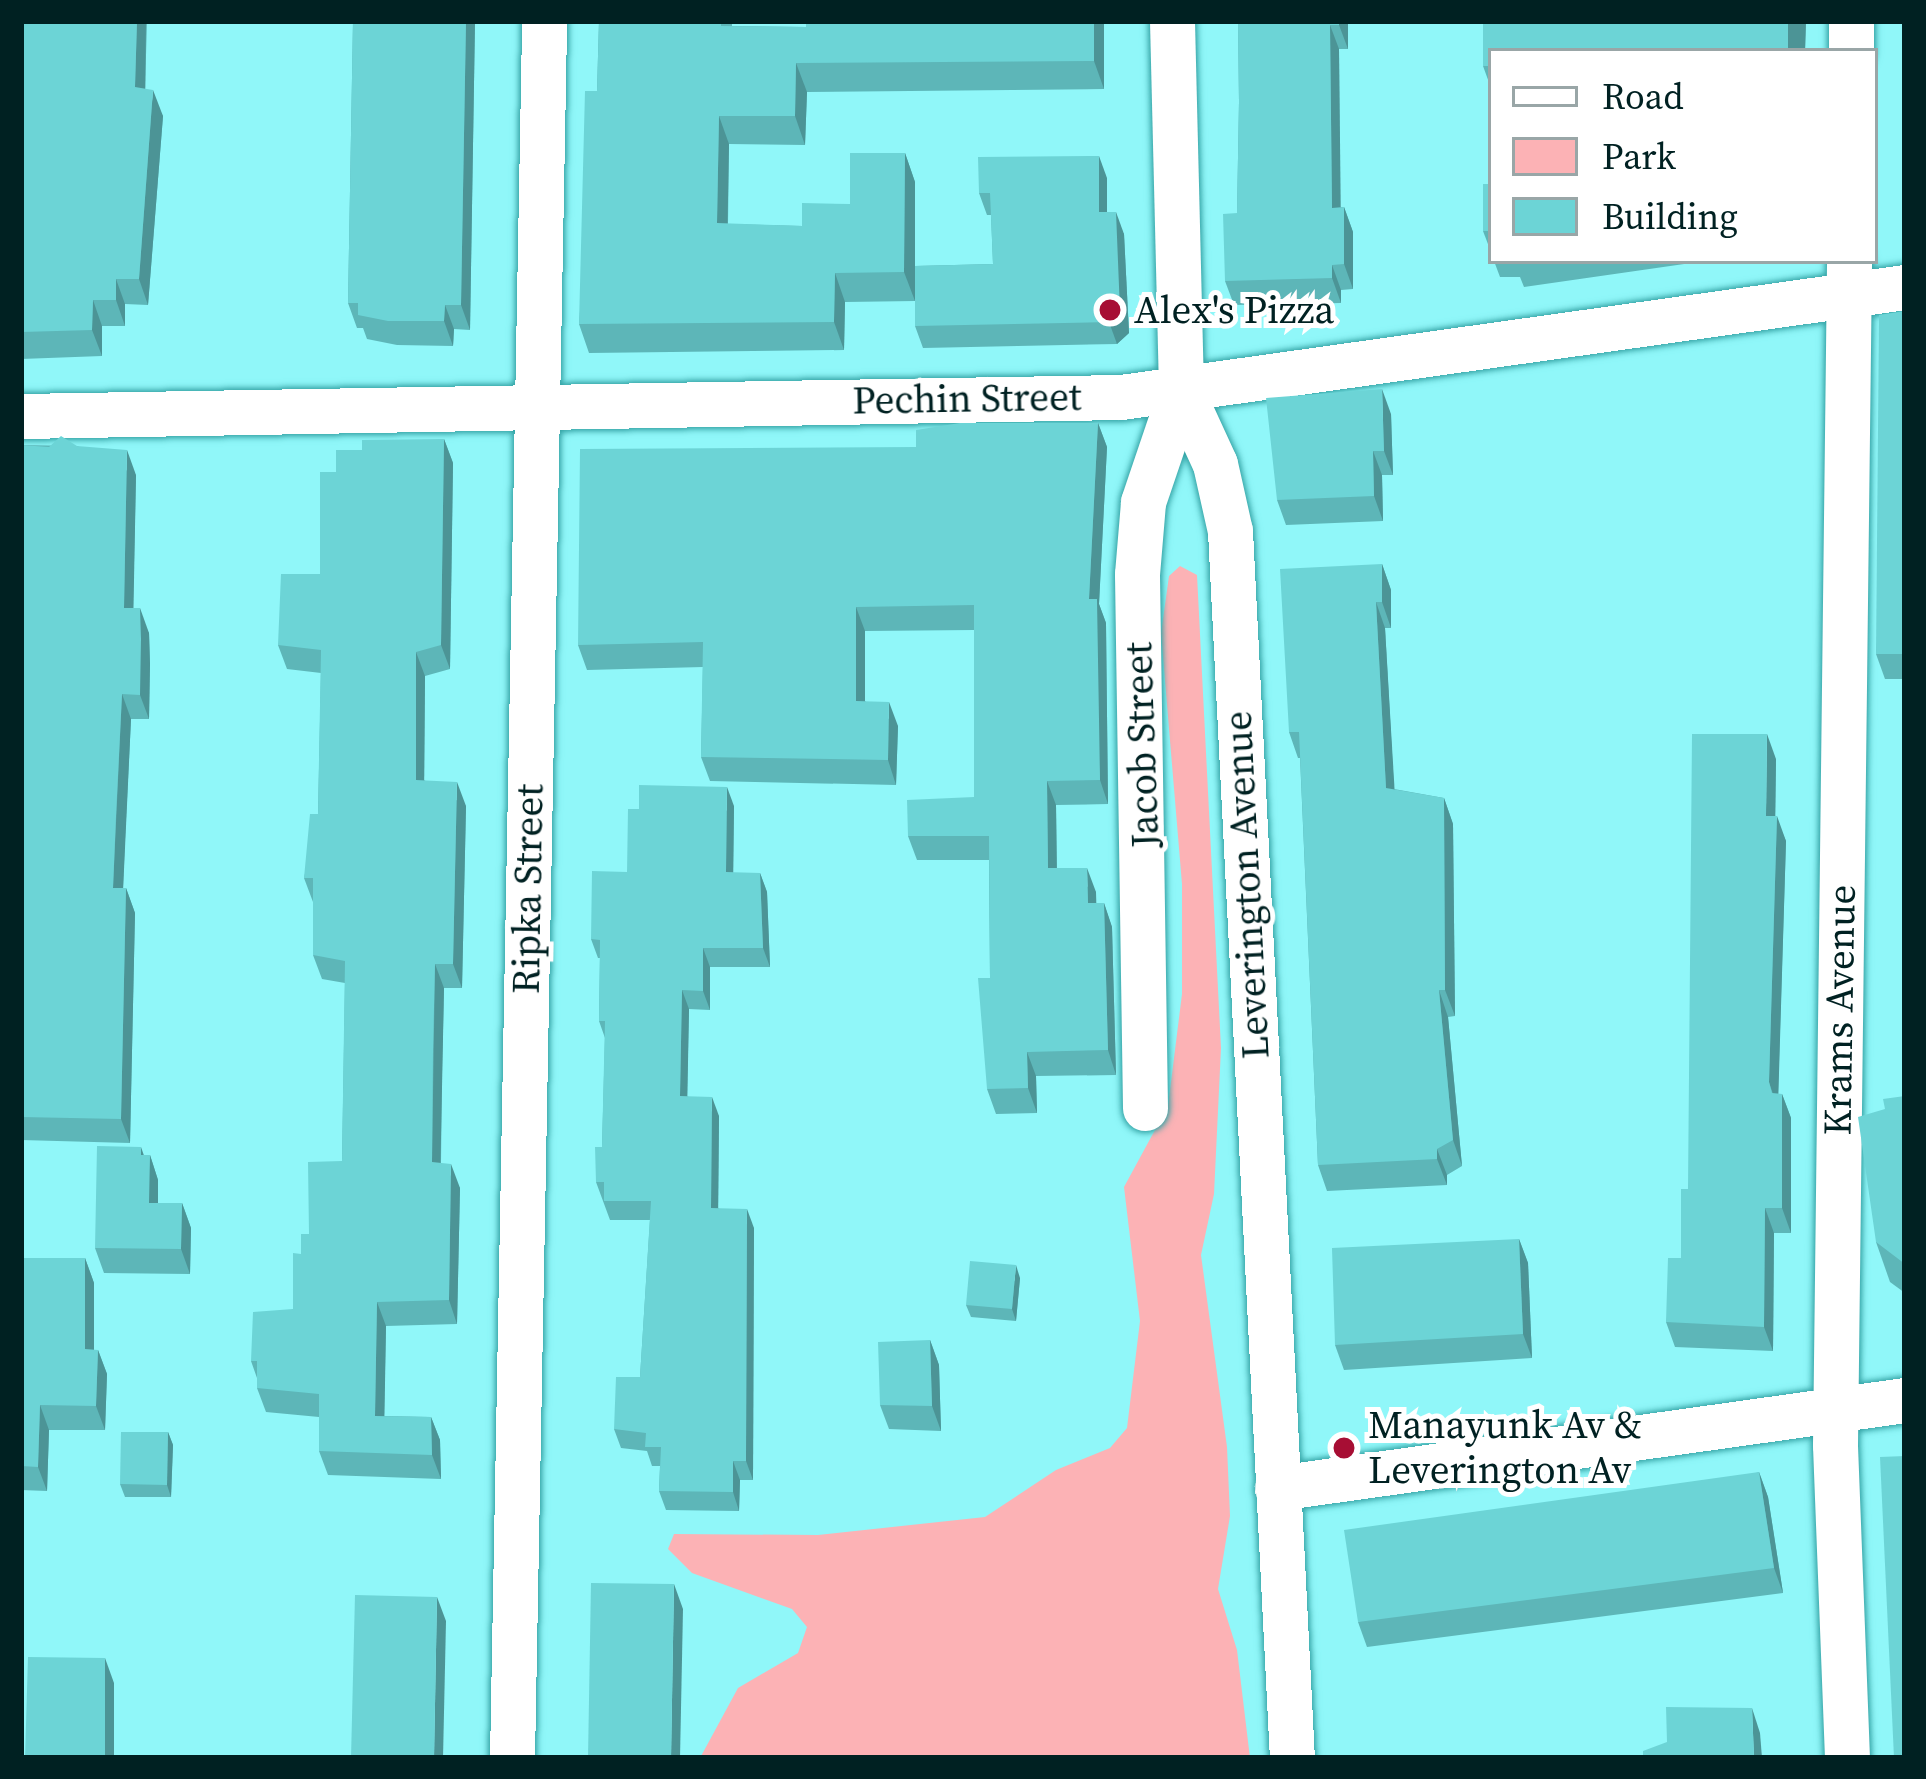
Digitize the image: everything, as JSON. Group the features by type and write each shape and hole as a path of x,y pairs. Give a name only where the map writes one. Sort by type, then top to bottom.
{"street":[{"name":"Ripka Street","path":"512,1758 544,21"},
{"name":"Leverington Avenue","path":"1172,21 1181,390 1215,464 1230,531 1292,1758"},
{"name":"Pechin Street","path":"21,416 1181,390 1848,278 1905,287"},
{"name":"Krams Avenue","path":"1847,1758 1835,1410 1848,278"},
{"name":"Jacob Street","path":"1145,1108 1138,574 1144,502 1181,390"},
{"path":"1277,1488 1905,1400"}],"green space":[{"path":"1180,566 1197,575 1221,1048 1214,1194 1201,1255 1227,1447 1230,1516 1218,1589 1237,1650 1250,1758 700,1758 738,1688 798,1653 807,1627 792,1609 692,1573 668,1549 674,1534 818,1535 985,1517 1056,1470 1110,1448 1127,1428 1140,1321 1124,1187 1168,1106 1182,994 1182,884 1161,633 1169,576"}],"building":[{"path":"21,21 137,21 135,87 153,90 139,279 116,279 116,300 93,300 92,330 21,332"},
{"path":"353,21 466,21 461,305 445,305 444,321 388,321 358,315 358,303 348,303"},
{"path":"599,21 806,27 806,21 1094,21 1094,61 796,63 795,116 719,116 717,223 802,226 802,203 850,204 850,153 905,153 904,272 835,273 834,322 579,324 585,91 597,91"},
{"path":"1238,21 1339,21 1339,25 1330,25 1332,208 1344,207 1344,264 1332,265 1332,278 1225,281 1223,214 1237,213"},
{"path":"1483,21 1788,21 1788,48 1488,48 1488,66 1483,66"},
{"path":"1099,156 1099,212 1116,212 1120,311 1109,322 915,326 915,266 993,264 990,193 979,193 978,157"},
{"path":"1483,184 1488,184 1488,231 1483,231"},
{"path":"1905,311 1905,654 1876,654 1879,315"},
{"path":"1382,389 1384,451 1373,451 1374,496 1277,500 1266,398"},
{"path":"960,423 1098,423 1089,599 1097,599 1100,780 1047,781 1048,868 1087,868 1088,903 1104,903 1108,1050 1027,1052 1028,1088 987,1089 978,978 990,978 989,836 908,836 907,800 974,797 974,605 856,607 856,701 889,702 888,760 701,757 703,642 578,645 580,449 916,447 916,430"},
{"path":"61,436 77,446 127,450 124,608 140,608 141,639 140,695 122,694 113,888 126,888 121,1119 21,1117 21,445 49,447"},
{"path":"444,439 441,645 416,652 416,780 457,782 453,964 435,964 433,1050 432,1162 451,1164 449,1300 377,1302 375,1416 431,1417 432,1455 319,1451 319,1394 257,1388 257,1361 251,1361 253,1312 293,1309 293,1253 301,1254 301,1234 309,1234 308,1162 342,1161 345,961 313,955 313,878 304,878 310,814 318,814 321,650 278,645 281,574 320,574 320,472 336,472 336,450 362,450 362,440"},
{"path":"1382,564 1382,602 1376,602 1386,788 1444,798 1445,990 1439,990 1453,1140 1437,1149 1437,1159 1318,1165 1299,732 1289,732 1280,569"},
{"path":"1692,734 1767,734 1766,816 1777,816 1769,1082 1772,1093 1782,1094 1782,1208 1765,1208 1764,1327 1666,1322 1668,1258 1681,1258 1681,1189 1688,1189"},
{"path":"639,785 727,787 726,872 760,873 763,948 703,948 703,991 682,990 680,1096 712,1097 711,1208 747,1209 746,1461 733,1461 733,1492 659,1491 661,1447 645,1447 646,1433 614,1429 616,1377 640,1377 651,1201 604,1201 604,1182 596,1182 595,1147 602,1147 605,1021 599,1021 600,940 591,939 592,871 627,872 628,809 639,809"},
{"path":"1905,1096 1905,1264 1876,1242 1858,1117 1885,1109 1883,1099"},
{"path":"97,1146 141,1147 141,1155 150,1155 149,1203 182,1203 181,1249 95,1248"},
{"path":"1519,1239 1523,1334 1335,1345 1332,1248"},
{"path":"21,1258 85,1258 85,1349 98,1350 96,1406 40,1405 38,1467 21,1466"},
{"path":"970,1261 1016,1265 1012,1309 966,1305"},
{"path":"930,1340 932,1406 880,1405 878,1342"},
{"path":"121,1432 168,1432 167,1485 120,1484"},
{"path":"1905,1456 1905,1758 1894,1758 1880,1457"},
{"path":"1759,1472 1774,1568 1358,1622 1344,1530"},
{"path":"591,1583 674,1584 671,1758 588,1758"},
{"path":"355,1595 437,1597 434,1758 351,1758"},
{"path":"28,1657 105,1658 105,1758 25,1758"},
{"path":"1666,1707 1752,1708 1754,1758 1643,1758 1643,1751 1667,1742"}],"place":[{"name":"Alex's Pizza","path":"1110,310"},
{"name":"Manayunk Av & Leverington Av","path":"1344,1448"}]}
